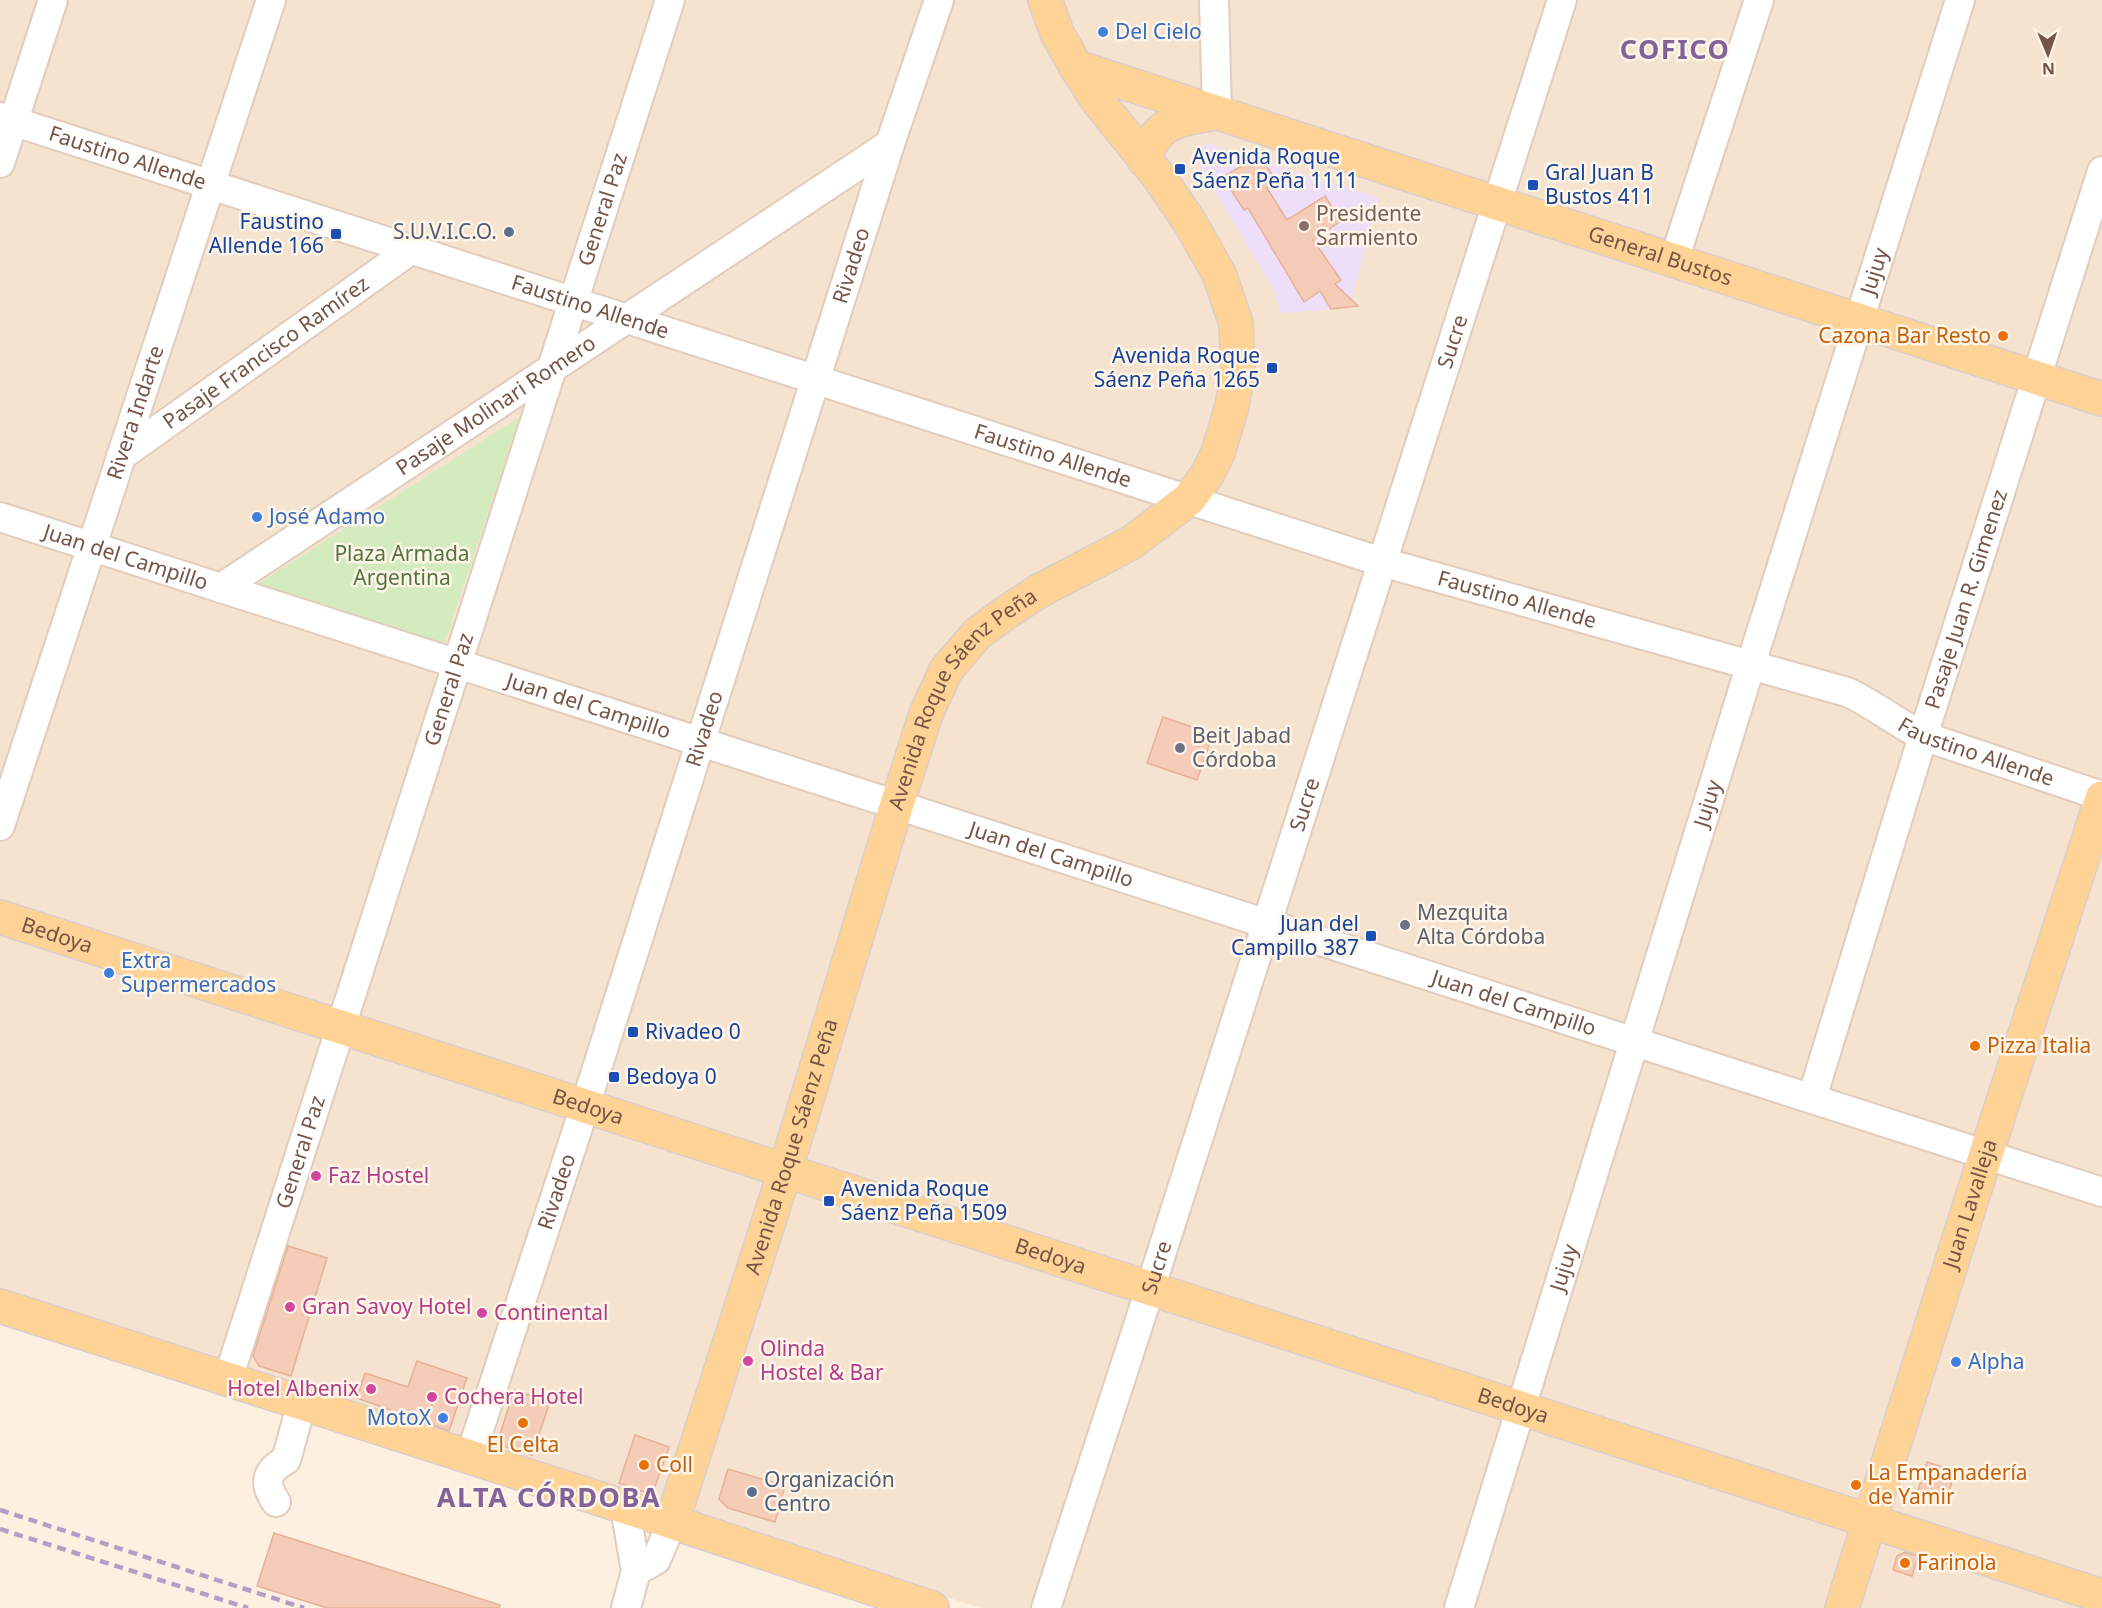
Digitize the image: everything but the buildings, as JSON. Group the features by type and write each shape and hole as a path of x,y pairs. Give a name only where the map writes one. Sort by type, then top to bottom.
{"main road":[{"name":"Avenida Roque Sáenz Peña","path":"672,1522 785,1171 897,804 930,706 946,670 978,633 1030,596 1131,543 1189,499 1207,475 1218,453 1232,406 1238,368 1236,323 1219,274 1189,221 1159,177 1098,101 1076,67 1058,33 1045,0"},
{"name":"General Bustos","path":"1076,67 2102,399"},
{"name":"General Bustos","path":"1144,160 1149,145 1162,128 1174,121 1217,113"},
{"name":"Juan Lavalleja","path":"1842,1608 2102,797"},
{"name":"Bedoya","path":"0,917 2102,1596"},
{"path":"0,1306 932,1608"}],"street":[{"path":"0,163 7,119 53,0"},
{"name":"Rivera Indarte","path":"0,826 271,0"},
{"name":"General Paz","path":"228,1379 670,0"},
{"path":"1214,0 1217,113"},
{"name":"Sucre","path":"1046,1608 1562,0"},
{"path":"1674,260 1759,0"},
{"name":"Jujuy","path":"1459,1608 1751,664 1960,0"},
{"name":"Rivadeo","path":"470,1457 585,1106 816,379 932,2"},
{"name":"Faustino Allende","path":"7,119 1382,562 1847,692 1868,702 1923,736 2102,797"},
{"name":"Pasaje Molinari Romero","path":"221,588 890,144"},
{"name":"Pasaje Juan R. Gimenez","path":"1812,1098 1923,736 2102,171"},
{"name":"Pasaje Francisco Ramírez","path":"121,456 412,249"},
{"name":"Juan del Campillo","path":"0,516 2102,1192"},
{"path":"276,1502 269,1492 270,1473 286,1460 302,1403"},
{"path":"625,1508 636,1571 626,1608"},
{"path":"636,1571 656,1560 672,1522"}],"shaded area":[{"path":"0,0 2102,0 2102,1608 981,1608 0,1297"},
{"name":"Presidente Sarmiento","path":"1209,144 1379,198 1349,308 1281,313 1274,290 1196,160 1195,152 1199,146"}],"green space":[{"name":"Plaza Armada Argentina","path":"520,417 444,645 256,585"}],"railway":[{"path":"0,1510 304,1608"},
{"path":"0,1529 248,1608"}],"place":[{"name":"Del Cielo","path":"1103,32"},
{"name":"Avenida Roque Sáenz Peña 1111","path":"1180,169"},
{"name":"Gral Juan B Bustos 411","path":"1533,185"},
{"name":"Presidente Sarmiento","path":"1304,226"},
{"name":"S.U.V.I.C.O.","path":"509,232"},
{"name":"Faustino Allende 166","path":"336,234"},
{"name":"Cazona Bar Resto","path":"2003,336"},
{"name":"Avenida Roque Sáenz Peña 1265","path":"1272,368"},
{"name":"José Adamo","path":"257,517"},
{"name":"Beit Jabad Córdoba","path":"1180,748"},
{"name":"Mezquita Alta Córdoba","path":"1405,925"},
{"name":"Juan del Campillo 387","path":"1371,936"},
{"name":"Extra Supermercados","path":"109,973"},
{"name":"Rivadeo 0","path":"633,1032"},
{"name":"Pizza Italia","path":"1975,1046"},
{"name":"Bedoya 0","path":"614,1077"},
{"name":"Faz Hostel","path":"316,1176"},
{"name":"Avenida Roque Sáenz Peña 1509","path":"829,1201"},
{"name":"Gran Savoy Hotel","path":"290,1307"},
{"name":"Continental","path":"482,1313"},
{"name":"Olinda Hostel & Bar","path":"748,1361"},
{"name":"Alpha","path":"1956,1362"},
{"name":"Hotel Albenix","path":"371,1389"},
{"name":"Cochera Hotel","path":"432,1397"},
{"name":"MotoX","path":"443,1418"},
{"name":"El Celta","path":"523,1423"},
{"name":"Coll","path":"644,1465"},
{"name":"La Empanadería de Yamir","path":"1856,1485"},
{"name":"Organización Centro","path":"752,1492"},
{"name":"Farinola","path":"1905,1563"}],"district":[{"name":"COFICO","path":"1675,50"},
{"name":"ALTA CÓRDOBA","path":"549,1498"}]}
